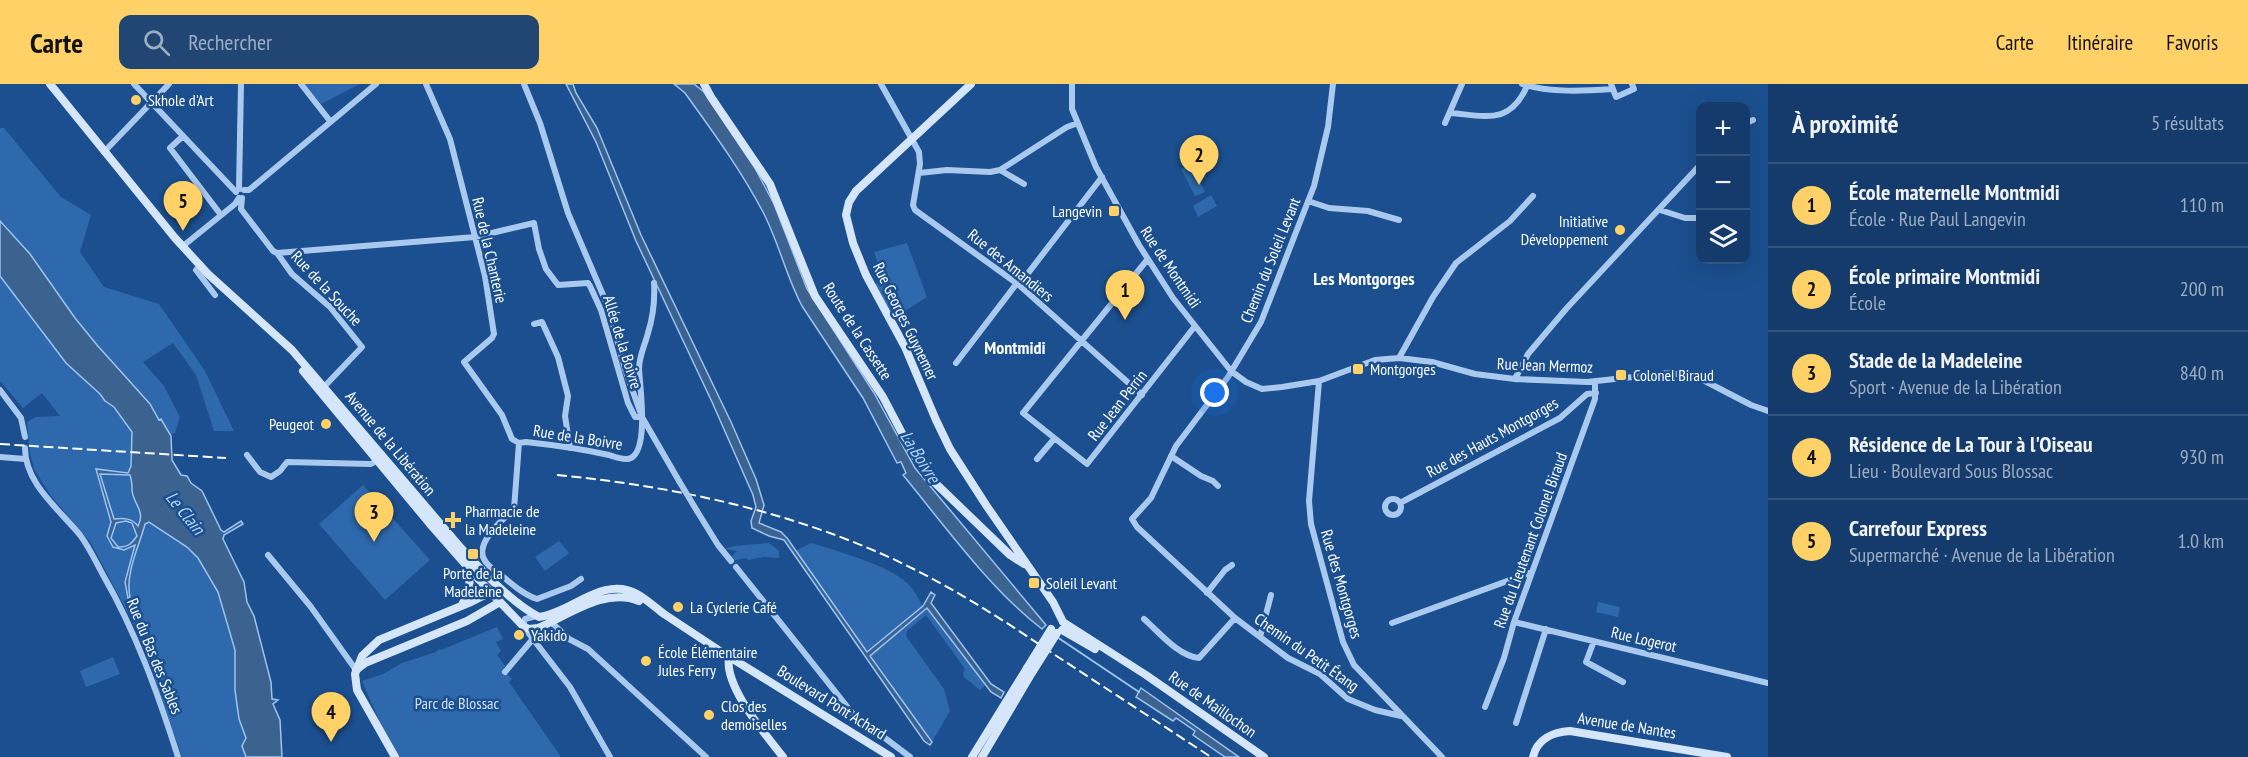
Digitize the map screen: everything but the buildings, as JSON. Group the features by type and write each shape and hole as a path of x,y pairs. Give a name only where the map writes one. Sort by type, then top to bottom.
{"main road":[{"name":"Avenue de la Libération","path":"43,84 93,143 104,152"},
{"name":"Avenue de la Libération","path":"50,84 200,266 261,324 322,389 467,566 500,602"},
{"name":"Route de la Cassette","path":"704,84 770,184 815,296 883,397 912,452 936,484 1010,555 1027,566"},
{"name":"Rue Georges Guynemer","path":"971,84 856,191 846,209 847,222 866,275 905,347 950,449 1053,602 1058,628"},
{"name":"Avenue de la Libération","path":"380,459 479,568 503,583 525,608 536,616"},
{"path":"459,607 465,601 470,588 467,566"},
{"path":"476,616 492,593 503,583"},
{"name":"Boulevard Pont Achard","path":"536,616 554,614 591,595 612,589 623,589 637,594 664,614 891,757"},
{"path":"395,757 357,690 356,670 362,656 379,640 492,593"},
{"name":"Boulevard Pont Achard","path":"523,626 533,629 589,604 615,596 630,597 664,614"},
{"path":"356,670 364,663 476,616 500,602 523,626"},
{"path":"972,757 1058,628"},
{"name":"Rue de Maillochon","path":"1058,628 1146,675 1263,757"},
{"path":"730,655 729,669 748,710 783,757"},
{"path":"982,754 1030,669"},
{"name":"Avenue de Nantes","path":"1533,757 1542,740 1561,731 1574,731 1727,757"}],"street":[{"path":"134,84 240,194"},
{"path":"104,152 169,84"},
{"path":"240,194 241,84"},
{"path":"301,84 330,121"},
{"path":"183,246 221,215 240,194 249,190 376,84"},
{"name":"Rue de la Chanterie","path":"426,84 450,139 485,276 494,334 464,362 502,415 512,439 519,443"},
{"path":"524,84 540,123 572,223 609,309 625,369 642,417 718,545 853,714 864,725 910,757"},
{"name":"Rue des Amandiers","path":"880,84 919,152 913,205 915,210 1018,284 1142,395"},
{"name":"Rue de Montmidi","path":"1072,84 1072,109 1102,177 1148,260 1173,298 1230,371 1246,382 1263,388 1319,381"},
{"name":"Chemin du Soleil Levant","path":"1132,519 1151,498 1184,433 1230,371 1261,322 1319,171 1333,84"},
{"path":"1445,123 1462,84"},
{"path":"1451,113 1497,116 1520,101 1525,85 1572,91 1612,86 1616,96 1634,89 1632,84"},
{"path":"918,173 1000,170 1067,127 1078,123"},
{"path":"183,136 170,148 221,215"},
{"path":"1000,170 1024,184"},
{"path":"1515,379 1528,354 1566,309 1696,170"},
{"path":"956,363 1102,177"},
{"name":"Rue de la Souche","path":"240,194 241,209 273,251 277,253 292,274 330,307 362,346 322,389"},
{"path":"1399,358 1433,297 1456,263 1510,221 1533,196"},
{"path":"1308,201 1329,208 1368,211 1399,220"},
{"path":"1660,210 1685,218 1696,218"},
{"name":"Allée de la Boivre","path":"474,237 534,223 539,249 546,268 558,285 588,283 590,286 601,310 628,403 635,417 642,417"},
{"path":"277,253 474,237"},
{"path":"1080,340 1148,260"},
{"path":"200,266 196,270 215,295"},
{"name":"Rue de la Boivre","path":"519,443 633,458 640,445 643,402 639,363 654,309 654,283"},
{"path":"534,324 542,322 558,357 568,396 565,416 570,448"},
{"name":"Rue Jean Perrin","path":"1080,340 1023,413 1087,464 1196,326"},
{"name":"Rue Jean Mermoz","path":"1319,381 1375,360 1399,358 1432,362 1474,374 1515,379 1594,381 1670,373 1699,378 1751,405 1768,411"},
{"name":"Rue des Montgorges","path":"1319,381 1309,501 1311,524 1343,642 1349,657 1401,717 1442,757"},
{"name":"Rue du Lieutenant Colonel Biraud","path":"1485,707 1596,393 1594,381"},
{"path":"0,390 21,418 25,437"},
{"name":"Rue des Hauts Montgorges","path":"1400,503 1550,423 1569,411 1587,394 1596,393"},
{"path":"1037,459 1054,439"},
{"path":"519,443 514,509 498,523 485,542 482,556 485,563 503,583 537,599 571,586 580,579"},
{"name":"Rue du Bas des Sables","path":"25,448 25,459 42,492 81,537 137,639 176,756"},
{"path":"247,455 260,472 271,477 287,462 371,464 380,459"},
{"path":"1171,456 1218,486"},
{"path":"0,457 25,459"},
{"name":"Chemin du Petit Étang","path":"1132,519 1207,593 1260,637 1300,665 1320,674 1348,699 1401,717"},
{"path":"268,555 356,670"},
{"path":"1207,593 1224,570 1232,565"},
{"path":"1392,623 1532,572"},
{"path":"1260,637 1271,595"},
{"name":"Boulevard Pont Achard","path":"523,626 525,619 536,616"},
{"path":"1144,619 1181,651 1193,658 1199,658 1235,618"},
{"path":"551,622 568,639 588,649 702,756"},
{"name":"Rue Logerot","path":"1514,622 1768,683"},
{"path":"523,626 570,687 610,757"},
{"path":"1516,723 1546,629"},
{"path":"505,672 532,640"},
{"path":"1594,641 1586,662 1623,682"}],"green space":[{"path":"305,84 360,84 321,104"},
{"path":"0,128 4,128 61,197 91,215 80,252 104,287 159,304 205,371 234,431 214,431 196,375 173,343 143,362 164,386 180,417 175,433 159,439 153,524 187,547 198,558 218,592 235,650 235,690 239,719 246,738 242,747 246,757 182,757 139,634 91,543 51,496 34,469 27,422 36,417 60,416 42,393 23,408 0,381"},
{"path":"1191,164 1205,192 1195,196 1181,169"},
{"path":"1211,195 1217,206 1198,217 1193,206"},
{"path":"907,243 927,297 894,318 875,284 884,280 874,252"},
{"path":"363,485 430,560 385,600 319,524"},
{"path":"559,541 569,553 545,571 535,557"},
{"path":"769,543 779,551 779,558 764,557 748,560 746,558 731,561 731,557 737,551 724,549 734,546"},
{"path":"811,543 888,570 909,585 923,606 867,653 795,551"},
{"path":"1598,602 1620,607 1618,617 1596,612"},
{"path":"927,608 986,685 980,690 964,677 965,669 926,615 907,631 906,636 944,689 950,711 932,742 870,656"},
{"name":"Parc de Blossac","path":"497,627 503,639 496,642 501,651 497,655 505,666 503,669 512,679 509,682 561,757 399,757 382,727 362,681 383,674 402,663"},
{"path":"113,657 120,674 86,687 80,671"}],"water":[{"path":"566,84 573,84 597,128 641,235 731,422 756,479 764,505 759,523 781,532 787,538 867,652 923,606 931,592 935,595 931,603 991,684 1004,692 1001,698 991,692 927,608 870,656 932,742 930,745 924,741 784,540 752,528 751,521 756,507 753,495 636,241 596,142"},
{"name":"La Boivre","path":"674,84 694,84 704,92 755,168 774,204 807,289 874,393 915,468 1046,625 1042,629 986,576 903,475 906,473 901,462 897,463 863,398 802,306 769,224 754,196 706,122 685,93"},
{"name":"Le Clain","path":"0,221 30,254 75,318 150,404 159,420 161,419 171,436 172,460 181,475 187,476 191,483 202,491 221,530 224,532 241,521 243,524 224,535 223,539 244,582 247,602 254,616 271,682 272,699 278,700 273,704 280,720 282,757 246,757 242,746 246,738 239,719 235,690 235,650 218,592 198,558 187,547 149,522 145,524 133,560 129,579 130,597 128,598 125,582 135,545 124,550 113,547 107,536 111,522 96,469 128,473 131,466 132,432 114,407 66,363 0,276","holes":["100,474 130,475 133,495 141,516 138,526 128,519 114,519","126,521 132,523 137,536 124,547 118,547 111,538 116,523"]},
{"path":"1141,688 1239,757 1225,757 1193,735 1195,731 1176,718 1173,721 1136,697"}],"waterway":[{"name":"La Boivre","path":"1057,637 1139,692"}],"railway":[{"path":"0,444 226,458"},
{"path":"557,475 643,486 727,503 811,526 891,558 934,579 995,616 1211,757"}],"place":[{"name":"Skhole d'Art","path":"136,100"},
{"name":"École primaire Montmidi","path":"1199,185"},
{"name":"Langevin","path":"1114,211"},
{"name":"Initiative Développement","path":"1620,230"},
{"name":"Carrefour Express","path":"183,231"},
{"name":"École maternelle Montmidi","path":"1125,320"},
{"name":"Montgorges","path":"1358,369"},
{"name":"Colonel Biraud","path":"1621,375"},
{"name":"Peugeot","path":"326,424"},
{"name":"Pharmacie de la Madeleine","path":"453,520"},
{"name":"Stade de la Madeleine","path":"374,542"},
{"name":"Porte de la Madeleine","path":"473,554"},
{"name":"Soleil Levant","path":"1034,583"},
{"name":"La Cyclerie Café","path":"678,607"},
{"name":"Yakido","path":"519,635"},
{"name":"École Élémentaire Jules Ferry","path":"646,661"},
{"name":"Clos des demoiselles","path":"709,715"},
{"name":"Résidence de La Tour à l'Oiseau","path":"331,742"}],"district":[{"name":"Les Montgorges","path":"1364,279"},
{"name":"Montmidi","path":"1015,348"}]}
